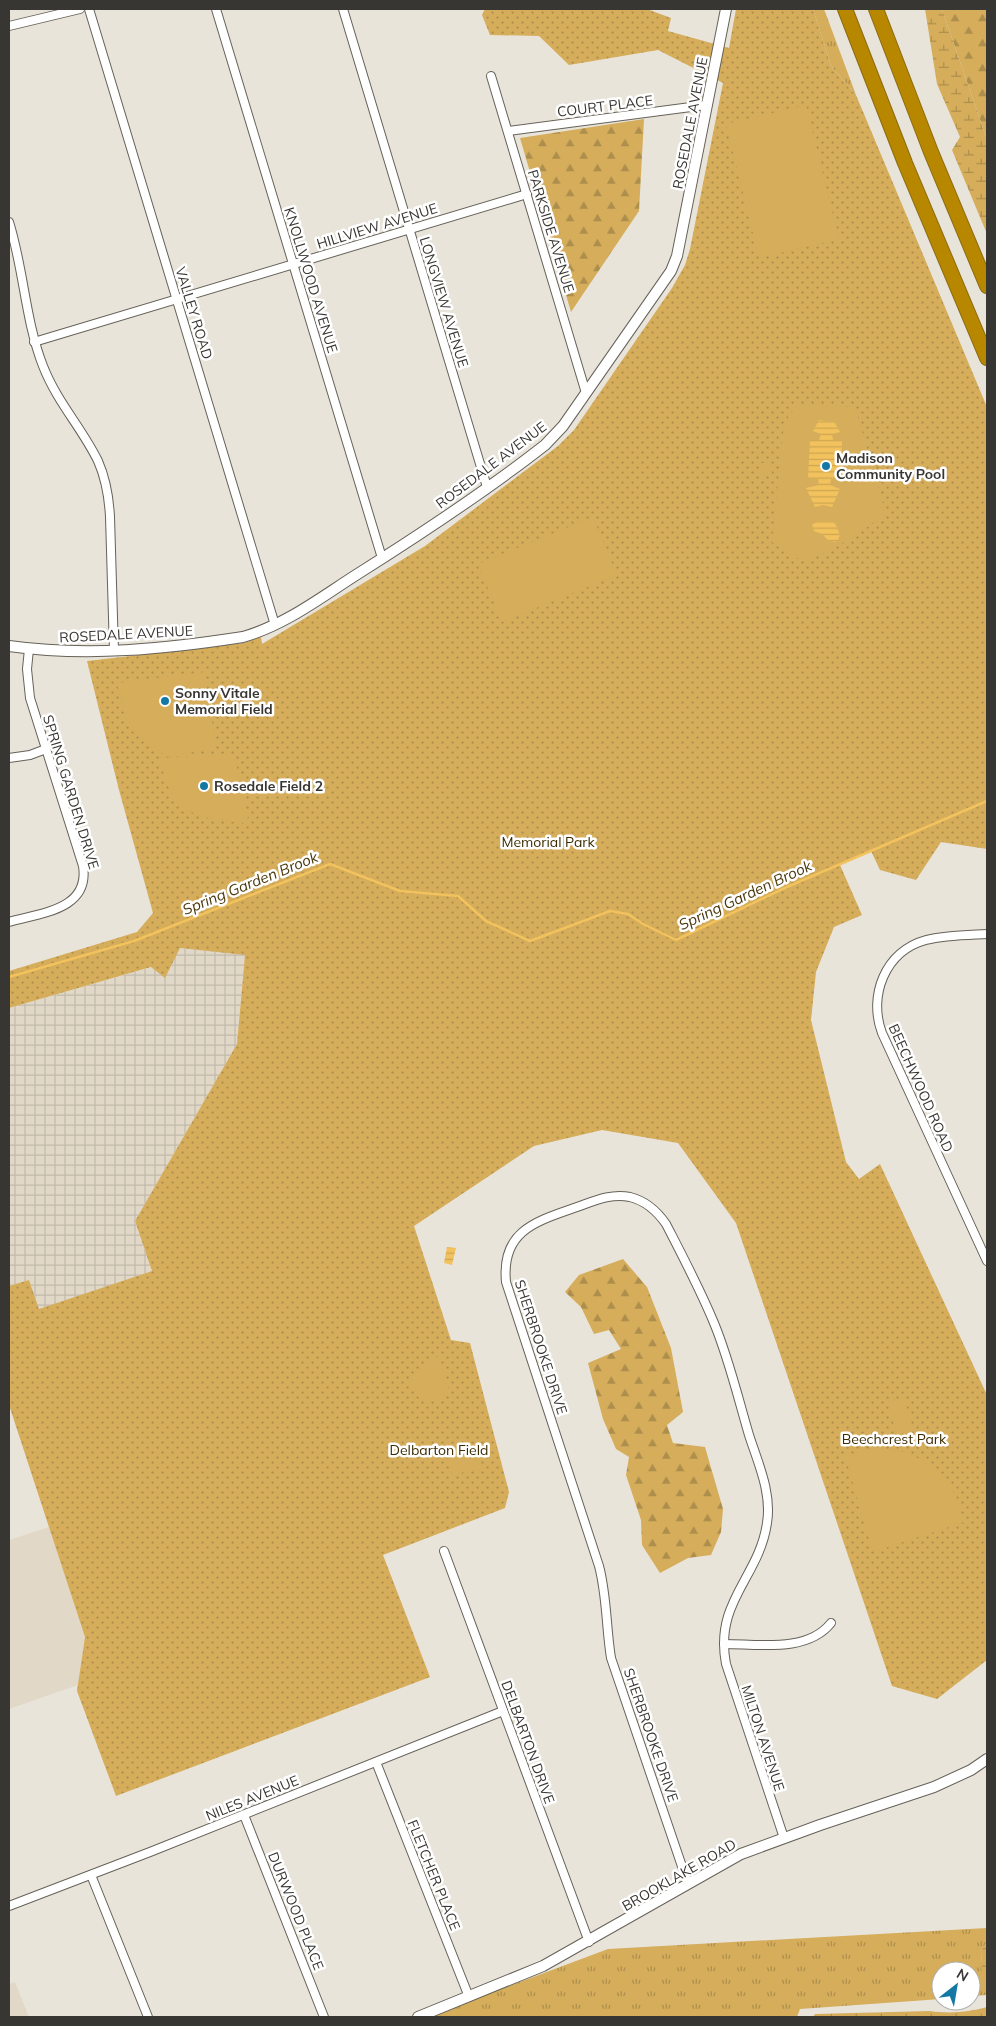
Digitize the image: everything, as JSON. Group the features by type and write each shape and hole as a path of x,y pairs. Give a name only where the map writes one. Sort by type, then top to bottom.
{"highway":[{"path":"845,9 905,163 987,358"},
{"path":"876,9 931,152 987,286"}],"street":[{"path":"9,26 80,9"},
{"name":"VALLEY ROAD","path":"89,9 275,625"},
{"name":"KNOLLWOOD AVENUE","path":"216,9 382,558"},
{"name":"LONGVIEW AVENUE","path":"343,9 487,487"},
{"name":"ROSEDALE AVENUE","path":"9,646 64,652 114,651 180,647 234,639 255,633 275,625 436,524 545,445 563,426 671,271 678,256 726,9"},
{"name":"PARKSIDE AVENUE","path":"491,76 586,393"},
{"name":"COURT PLACE","path":"508,131 706,105"},
{"name":"HILLVIEW AVENUE","path":"34,342 527,194"},
{"path":"9,222 20,263 28,318 34,342 55,392 90,446 109,498 114,651"},
{"name":"SPRING GARDEN DRIVE","path":"9,922 65,906 78,896 84,881 83,866 30,698 27,669 30,649"},
{"path":"9,758 30,755 46,749"},
{"name":"BEECHWOOD ROAD","path":"987,934 935,938 912,945 902,952 887,969 878,989 876,1001 882,1033 987,1261"},
{"name":"SHERBROOKE DRIVE","path":"688,1884 611,1658 605,1596 599,1566 506,1282 506,1260 511,1246 521,1232 540,1220 605,1197 629,1197 641,1201 659,1214 666,1224 714,1324 766,1489 768,1520 765,1535 756,1559 729,1610 725,1621 724,1644"},
{"name":"DELBARTON DRIVE","path":"444,1552 589,1942"},
{"path":"724,1644 794,1644 817,1636 831,1623"},
{"name":"MILTON AVENUE","path":"724,1644 726,1664 784,1838"},
{"name":"NILES AVENUE","path":"9,1906 244,1815 503,1711"},
{"name":"BROOKLAKE ROAD","path":"418,2017 543,1966 589,1942 741,1854 939,1785 971,1770 987,1759"},
{"name":"FLETCHER PLACE","path":"376,1762 469,1997"},
{"name":"DURWOOD PLACE","path":"244,1815 324,2017"},
{"path":"91,1875 148,2017"}],"shaded area":[{"path":"819,420 834,421 840,432 832,434 833,440 842,441 841,479 831,479 830,485 840,489 832,507 823,505 815,507 806,488 819,485 818,479 808,478 810,440 819,440 821,434 813,431"},
{"path":"817,521 833,522 840,535 838,540 835,542 828,540 822,534 814,531 812,525"},
{"path":"180,948 245,954 237,1044 135,1221 152,1271 39,1310 29,1280 9,1286 9,1008 152,967"},
{"path":"447,1247 456,1248 452,1265 444,1263"},
{"path":"49,1527 85,1637 78,1685 9,1709 9,1540"},
{"path":"15,1982 29,2017 9,2017 9,1984"}],"green space":[{"name":"Memorial Park","path":"485,9 647,9 671,18 668,31 729,48 736,9 813,9 831,66 856,95 987,407 987,849 941,842 916,880 880,870 871,851 840,865 862,915 834,927 816,972 811,1020 846,1162 859,1179 880,1164 987,1395 987,1660 937,1699 892,1686 736,1223 678,1143 602,1130 534,1146 414,1226 451,1340 470,1343 509,1492 505,1508 383,1555 430,1677 116,1796 77,1691 85,1637 9,1405 9,1286 29,1280 39,1309 152,1271 135,1221 237,1044 245,955 180,948 165,978 151,967 9,1008 9,971 137,932 153,913 119,790 87,661 244,643 261,637 262,644 425,546 558,446 574,430 672,288 685,265 690,249 723,83 658,50 569,65 539,36 490,35 482,15"},
{"path":"813,9 824,9 856,95 831,66"},
{"path":"925,9 942,9 987,140 987,234 952,150 960,137 937,84"},
{"path":"942,9 987,9 987,140"},
{"path":"806,105 839,239 759,258 726,124"},
{"path":"644,119 639,211 571,312 520,138"},
{"name":"Madison Community Pool","path":"798,404 855,407 886,514 832,549 820,555 801,559 772,542 784,423"},
{"path":"771,462 772,475 761,475 761,463"},
{"path":"593,517 617,575 502,622 478,564"},
{"name":"Sonny Vitale Memorial Field","path":"205,672 216,749 166,756 139,736 125,718 117,683"},
{"name":"Rosedale Field 2","path":"234,754 248,818 244,823 211,819 187,809 170,790 164,776 160,758"},
{"path":"623,1259 647,1287 671,1348 683,1412 667,1425 673,1443 705,1447 723,1509 721,1532 711,1555 688,1558 660,1573 642,1545 641,1520 626,1475 629,1457 616,1449 603,1419 588,1363 621,1349 609,1330 594,1334 581,1307 565,1292 579,1275"},
{"path":"439,1356 449,1390 439,1401 425,1400 418,1396 410,1385 413,1374"},
{"path":"904,1397 913,1430 897,1435 887,1402"},
{"path":"876,1447 904,1452 925,1461 942,1477 956,1496 964,1522 873,1552 845,1456"},
{"path":"477,1452 482,1468 452,1475 449,1458"},
{"path":"987,1928 987,1943 981,1950 982,1974 987,1974 987,1995 981,1995 981,1961 931,1961 931,2000 800,2009 797,2017 427,2017 608,1949"},
{"path":"987,1943 987,1974 982,1975 981,1950"},
{"path":"987,2007 987,2017 813,2017 815,2014 959,2012 981,2011 981,2008"}],"waterway":[{"name":"Spring Garden Brook","path":"9,977 134,941 330,864 400,891 458,896 486,921 530,941 610,911 628,914 643,924 676,940 787,887 987,801"}],"place":[{"name":"Madison Community Pool","path":"826,466"},
{"name":"Sonny Vitale Memorial Field","path":"165,701"},
{"name":"Rosedale Field 2","path":"204,786"}],"park label":[{"name":"Beechcrest Park","path":"894,1439"},
{"name":"Delbarton Field","path":"439,1450"}]}
